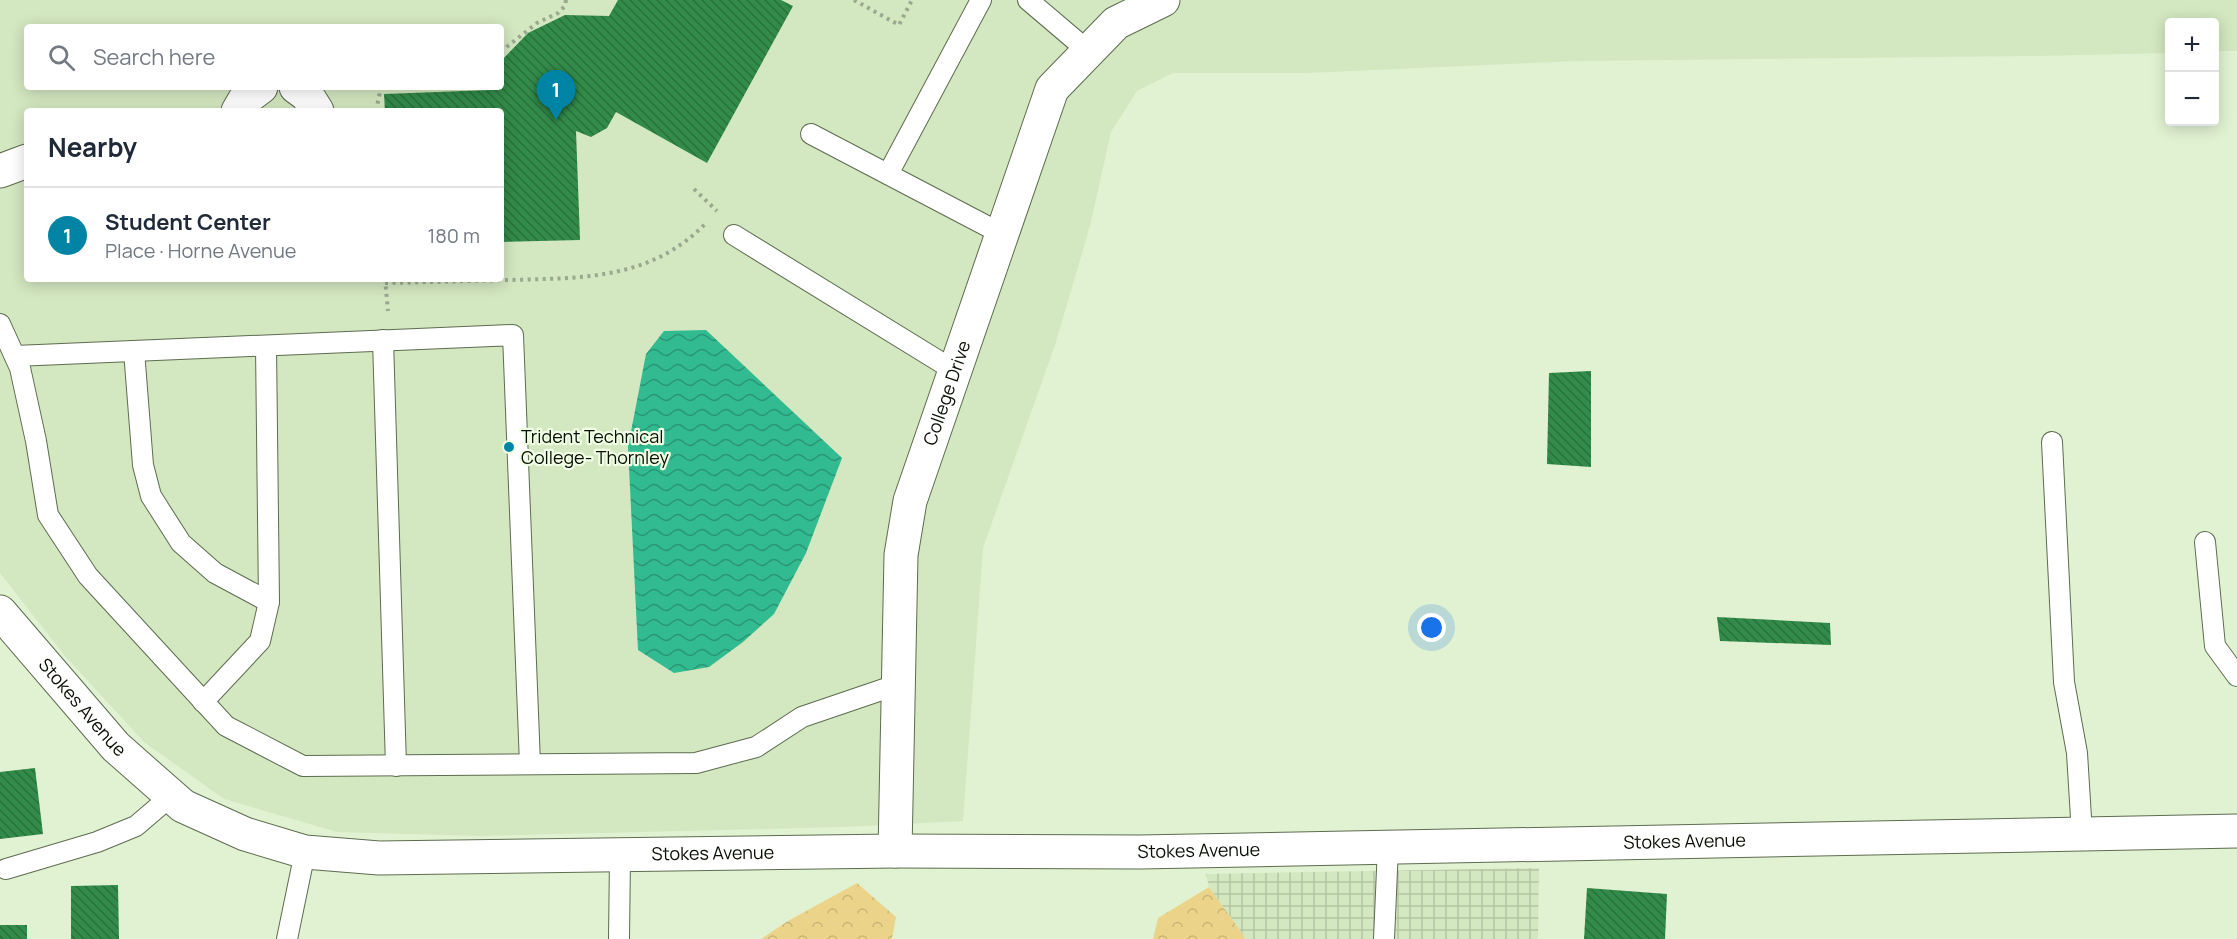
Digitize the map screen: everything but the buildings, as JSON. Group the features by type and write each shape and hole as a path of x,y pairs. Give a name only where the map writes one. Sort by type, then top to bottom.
{"street":[{"name":"College Drive","path":"895,851 902,555 910,501 1052,89 1116,23 1163,0"},
{"path":"240,108 245,99 257,90"},
{"path":"300,90 308,95 315,108"},
{"path":"0,171 24,162"},
{"name":"Stokes Avenue","path":"0,612 116,747 183,806 245,834 305,852 379,858 895,851 1140,852 2237,831"}],"lane":[{"path":"888,174 981,0"},
{"path":"1028,0 1088,51"},
{"path":"811,134 1002,234"},
{"path":"734,236 955,371"},
{"path":"0,324 20,368 36,441 48,515 88,576 226,726 303,766 696,763 756,747 802,717 899,684"},
{"path":"15,356 513,335 530,765"},
{"path":"383,340 396,766"},
{"path":"203,702 260,641 269,602 266,346"},
{"path":"134,351 143,465 151,496 181,543 215,573 269,602"},
{"path":"2052,442 2064,682 2077,753 2082,834"},
{"path":"2205,542 2215,646 2237,676"},
{"path":"6,870 97,842 136,826 171,796"},
{"path":"1384,939 1388,847"},
{"path":"286,939 305,852"},
{"path":"619,939 620,856"}],"path":[{"path":"504,49 537,23 558,13 565,6 566,0"},
{"path":"854,0 899,25 912,0"},
{"path":"377,108 380,90"},
{"path":"504,279 570,278 609,274 643,265 673,250 717,211 694,189"},
{"path":"385,282 388,314"}],"shaded area":[{"name":"Trident Technical College- Thornley","path":"0,0 2237,0 2237,51 2219,51 2219,18 2165,18 2165,53 1577,61 1307,73 1173,73 1137,91 1111,132 1090,226 1055,345 983,548 963,821 844,827 479,836 337,832 224,799 144,742 65,656 0,573"},
{"path":"1539,868 1538,939 1244,939 1209,887 1206,874"}],"green space":[{"path":"857,883 896,917 892,939 761,939 788,921"},
{"path":"1209,887 1244,939 1153,939 1158,918"}],"water":[{"path":"706,330 842,458 806,553 774,614 743,642 709,667 674,673 638,650 628,447 646,354 664,331"}],"place":[{"name":"Student Center","path":"556,120"},
{"name":"Trident Technical College- Thornley","path":"509,447"}]}
